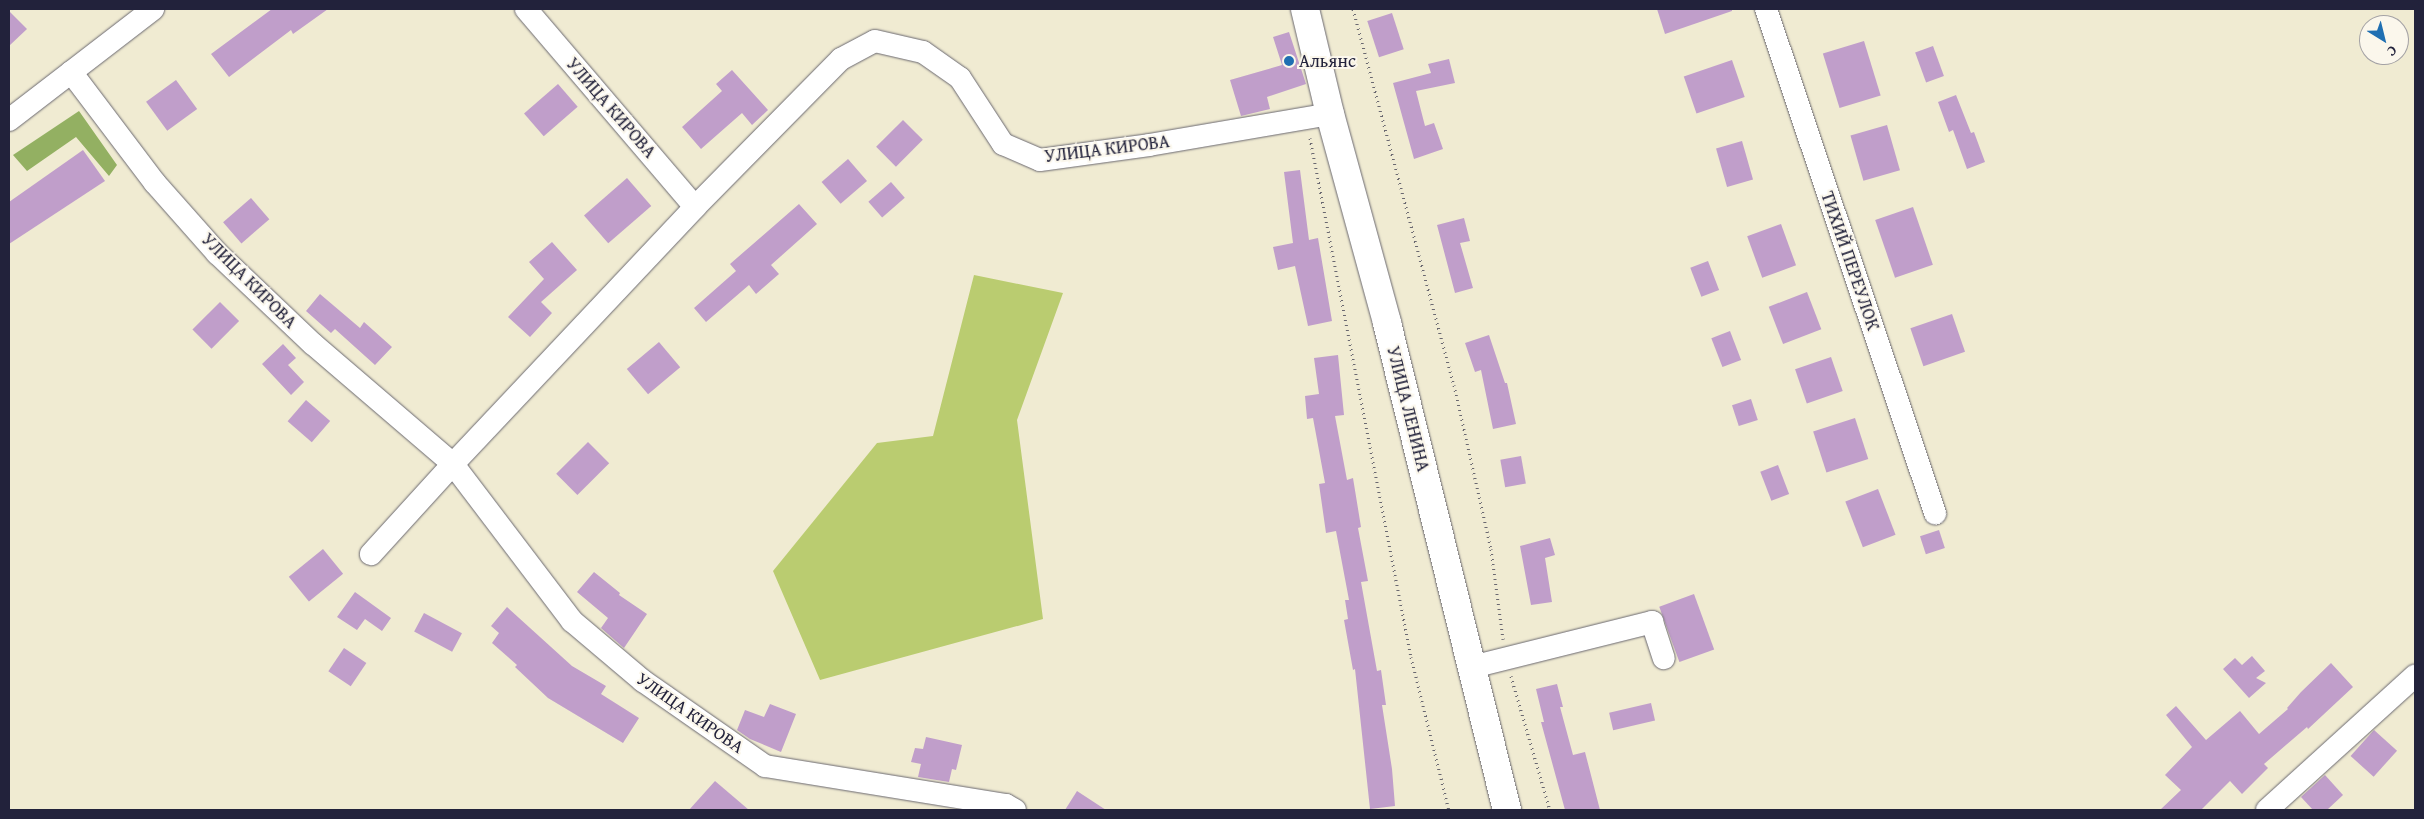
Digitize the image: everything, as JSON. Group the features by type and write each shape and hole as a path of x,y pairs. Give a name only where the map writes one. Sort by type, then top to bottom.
{"main road":[{"name":"УЛИЦА ЛЕНИНА","path":"1305,9 1318,116 1387,323 1507,810"}],"street":[{"path":"9,120 153,9"},
{"name":"УЛИЦА КИРОВА","path":"526,9 695,207"},
{"name":"ТИХИЙ ПЕРЕУЛОК","path":"1766,9 1935,513"},
{"name":"УЛИЦА КИРОВА","path":"371,554 695,207 841,59 875,41 923,52 960,78 1003,144 1040,160 1149,145 1318,116"},
{"name":"УЛИЦА КИРОВА","path":"71,72 155,183 217,253 313,344 454,464 572,621 642,681 766,766 1006,805 1015,810"},
{"path":"1472,667 1652,622 1664,658"},
{"path":"2267,810 2415,676"}],"path":[{"path":"1353,9 1454,385 1491,549 1506,658 1550,810"},
{"path":"1318,116 1411,657 1449,810"}],"green space":[{"path":"79,111 117,165 109,176 76,137 27,171 13,155"},
{"path":"974,275 1063,293 1017,420 1043,619 820,680 773,571 877,443 933,436"}],"building":[{"path":"272,9 328,9 293,34 291,30 229,77 211,54"},
{"path":"1657,9 1732,9 1732,11 1665,34"},
{"path":"9,11 27,29 9,46"},
{"path":"1392,13 1404,49 1379,57 1367,21"},
{"path":"1289,32 1306,84 1267,97 1270,109 1241,116 1230,80 1282,65 1273,37"},
{"path":"1864,41 1881,96 1840,108 1823,54"},
{"path":"1933,46 1944,76 1926,83 1915,52"},
{"path":"1449,59 1455,83 1416,91 1425,126 1434,123 1443,149 1414,159 1393,83 1431,73 1428,64"},
{"path":"1732,60 1745,97 1696,113 1684,77"},
{"path":"732,70 768,110 752,125 742,113 701,149 682,127 722,91 716,84"},
{"path":"176,80 197,109 167,131 146,102"},
{"path":"558,84 578,107 544,136 524,114"},
{"path":"1956,95 1971,133 1974,132 1985,162 1967,169 1953,130 1949,132 1938,102"},
{"path":"903,120 923,140 896,167 876,147"},
{"path":"1887,125 1900,170 1863,181 1850,135"},
{"path":"1742,141 1753,179 1727,187 1716,148"},
{"path":"83,150 105,181 9,244 9,202"},
{"path":"848,159 867,181 841,204 822,182"},
{"path":"1300,170 1309,240 1318,238 1332,321 1308,326 1295,266 1278,270 1273,247 1293,243 1284,172"},
{"path":"627,178 651,206 608,243 584,215"},
{"path":"891,182 905,198 882,218 868,202"},
{"path":"251,198 269,219 241,243 223,222"},
{"path":"799,204 817,224 771,265 779,274 756,294 749,285 706,322 694,308 736,271 730,264"},
{"path":"1913,207 1933,265 1895,278 1875,220"},
{"path":"1464,218 1470,241 1460,243 1473,288 1455,293 1437,225"},
{"path":"1781,224 1796,265 1762,278 1747,236"},
{"path":"552,242 577,270 541,302 552,313 530,337 508,317 544,279 529,262"},
{"path":"1708,261 1719,290 1701,297 1690,268"},
{"path":"1807,292 1821,329 1783,344 1769,307"},
{"path":"320,294 360,328 364,322 392,347 375,365 335,329 331,333 306,311"},
{"path":"220,302 239,321 212,349 192,330"},
{"path":"1952,314 1965,352 1923,366 1910,328"},
{"path":"1730,331 1741,360 1722,367 1711,338"},
{"path":"1489,335 1505,383 1507,383 1516,424 1493,429 1481,370 1475,372 1465,343"},
{"path":"659,342 680,367 648,394 627,369"},
{"path":"283,344 296,358 288,365 304,382 291,395 262,364"},
{"path":"1338,355 1344,415 1335,416 1347,480 1353,478 1361,527 1358,528 1368,581 1361,582 1377,671 1381,670 1386,705 1382,705 1392,769 1395,806 1370,809 1355,669 1353,670 1344,620 1348,619 1345,600 1349,600 1336,531 1326,533 1319,484 1325,483 1313,418 1307,419 1305,396 1319,394 1314,358"},
{"path":"1831,357 1843,391 1807,403 1795,369"},
{"path":"1751,399 1758,420 1739,426 1732,405"},
{"path":"306,400 330,421 312,442 288,421"},
{"path":"1855,418 1868,459 1826,472 1813,432"},
{"path":"588,442 609,463 577,495 556,474"},
{"path":"1521,456 1526,484 1505,487 1500,460"},
{"path":"1778,465 1789,494 1771,501 1760,472"},
{"path":"1878,489 1896,535 1863,547 1845,502"},
{"path":"1939,530 1945,548 1926,554 1920,536"},
{"path":"1550,538 1555,555 1545,558 1552,602 1531,605 1520,546"},
{"path":"323,549 343,574 309,602 289,577"},
{"path":"594,572 620,593 619,595 647,614 624,648 601,628 608,618 577,592"},
{"path":"355,592 391,618 382,631 365,619 357,630 337,617"},
{"path":"1694,594 1714,649 1679,662 1659,607"},
{"path":"507,607 572,666 606,686 601,694 639,718 623,743 548,698 515,667 517,665 492,643 499,633 491,626"},
{"path":"424,613 462,633 452,652 414,632"},
{"path":"344,648 366,663 351,686 328,671"},
{"path":"2252,656 2265,671 2256,678 2266,683 2249,698 2223,669 2235,658 2242,665"},
{"path":"2331,663 2353,687 2308,729 2307,727 2264,764 2268,768 2242,794 2230,781 2201,810 2160,810 2181,790 2165,775 2192,747 2166,715 2176,706 2206,740 2240,711 2259,734 2288,709 2301,692"},
{"path":"1557,684 1563,707 1560,707 1573,755 1585,752 1600,810 1565,810 1541,722 1544,722 1536,689"},
{"path":"1651,703 1655,721 1613,730 1609,713"},
{"path":"770,704 796,714 781,752 750,739 737,730 745,710 764,717"},
{"path":"2374,730 2397,751 2374,777 2351,756"},
{"path":"926,737 962,745 956,770 952,769 949,782 918,777 921,764 911,762 915,748 923,749"},
{"path":"2325,775 2343,795 2327,810 2313,810 2301,797"},
{"path":"715,781 749,810 689,810"},
{"path":"1077,791 1106,810 1065,810"}],"place":[{"name":"Альянс","path":"1289,61"}]}
